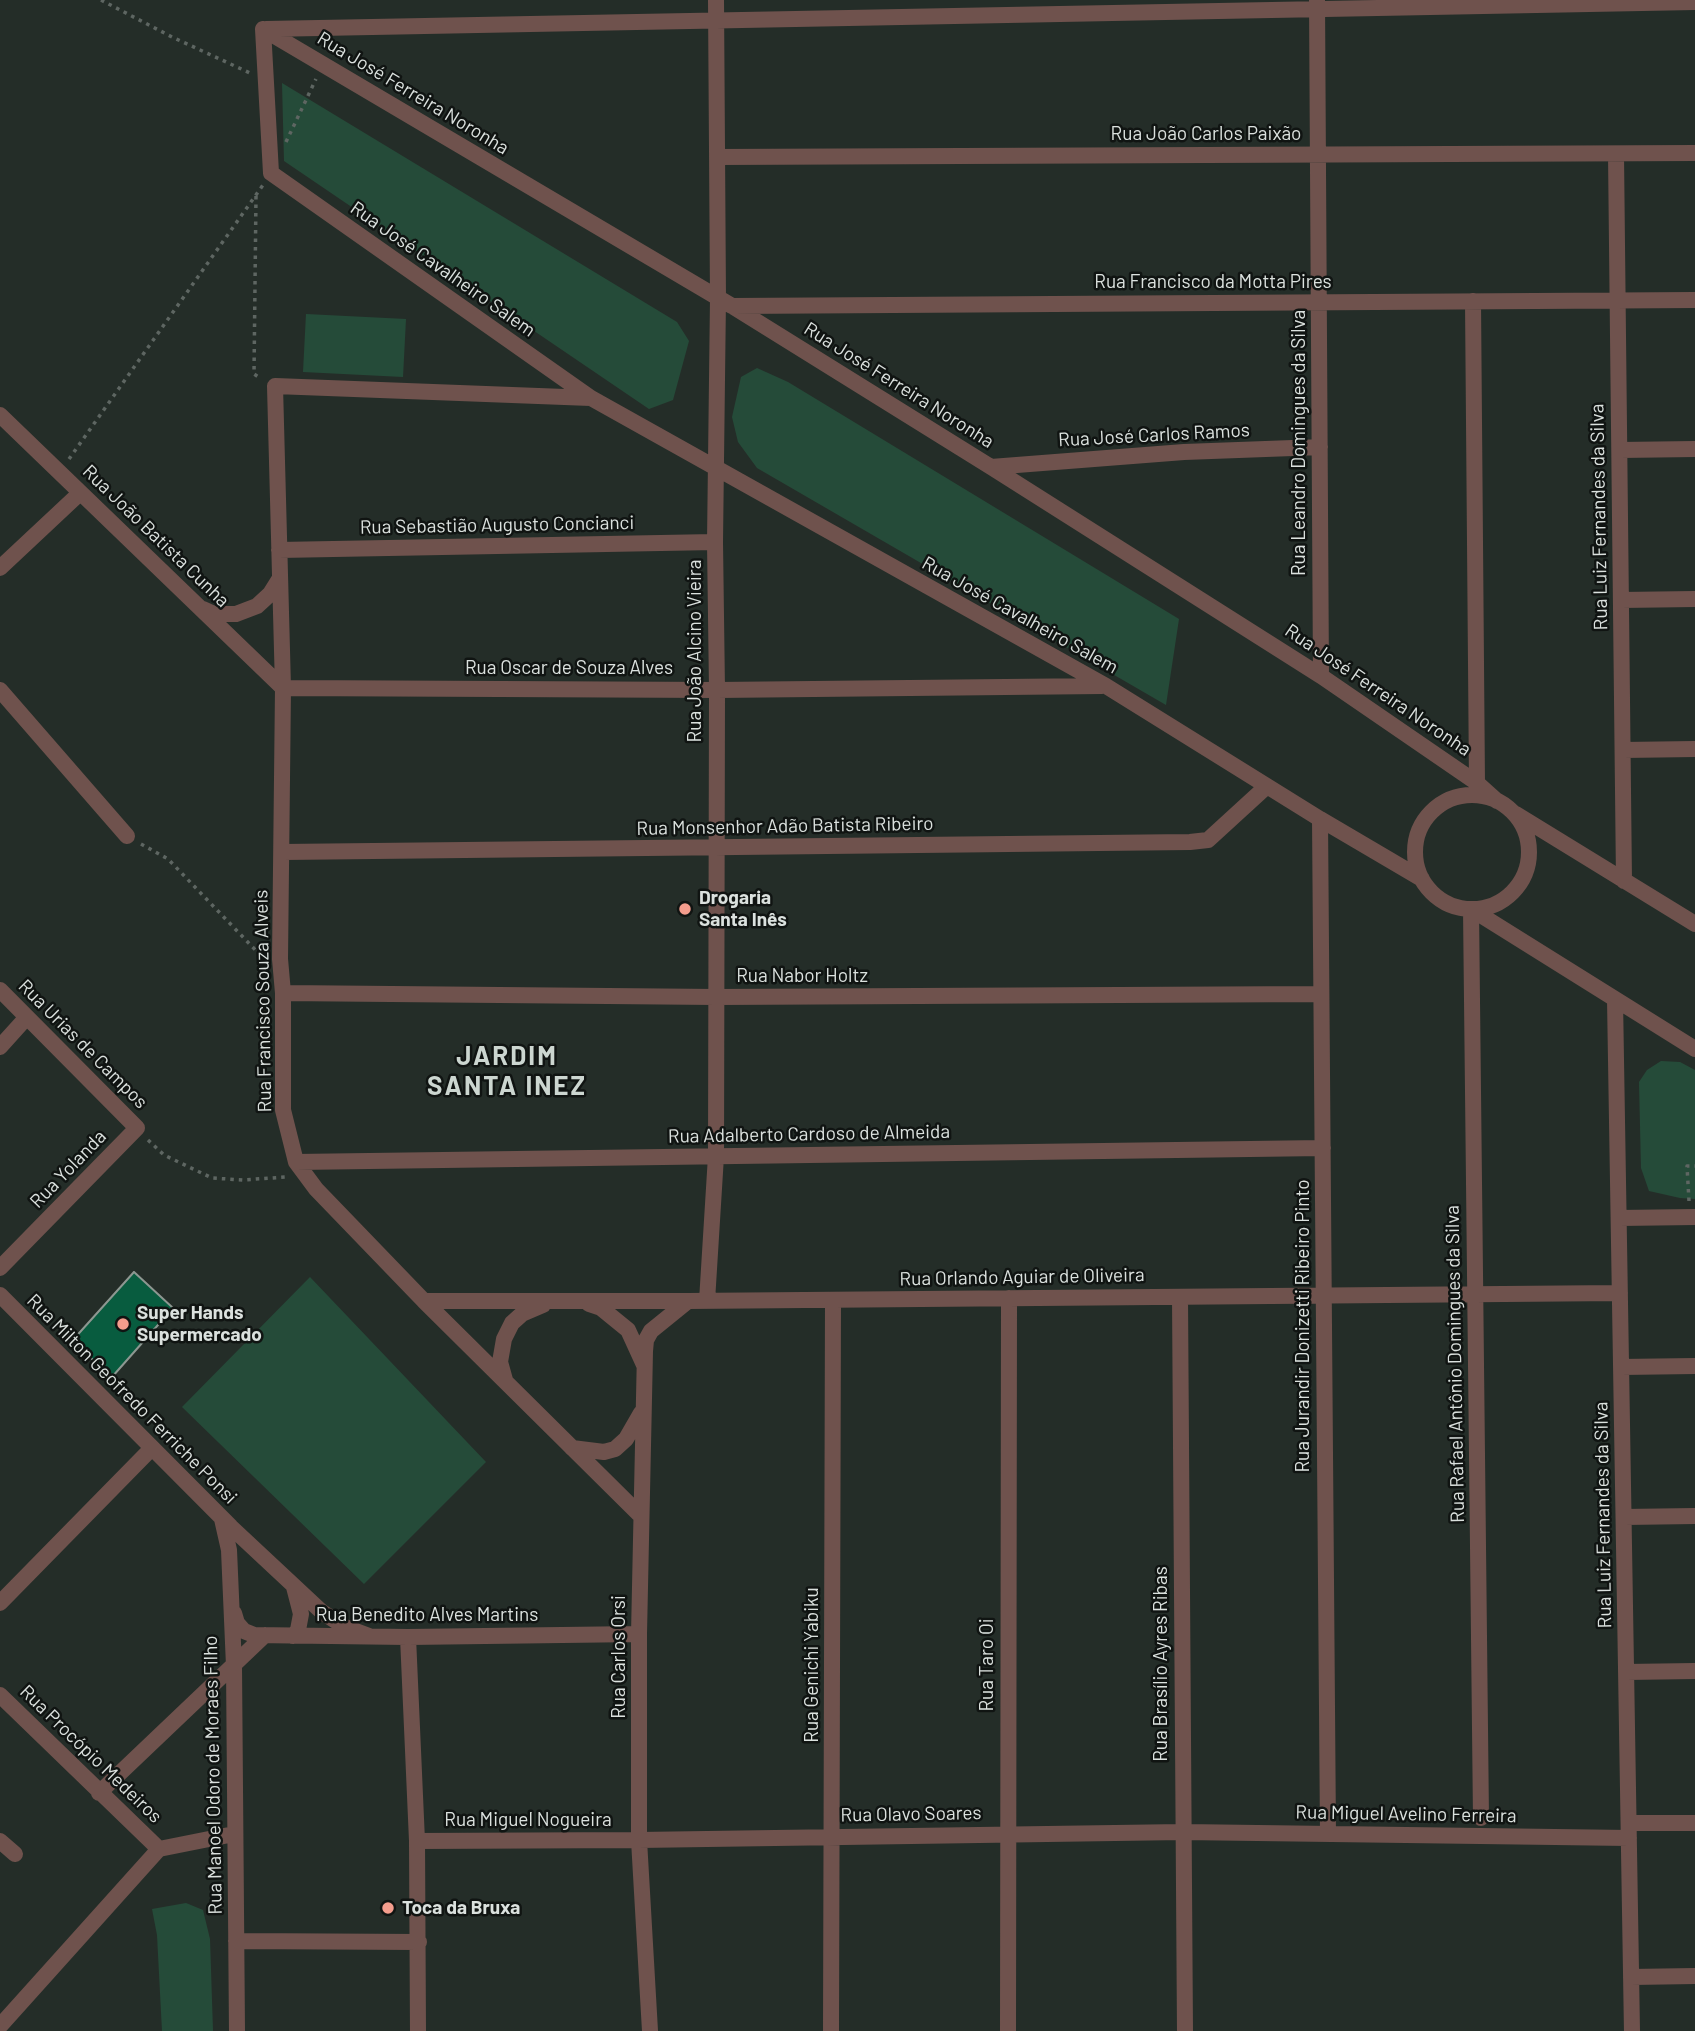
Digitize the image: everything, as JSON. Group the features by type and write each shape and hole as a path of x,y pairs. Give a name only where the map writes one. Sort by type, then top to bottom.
{"street":[{"name":"Rua João Alcino Vieira","path":"708,1301 716,1156 716,470 725,302 717,157 716,0"},
{"path":"271,173 263,29 716,21 1317,4 1695,2"},
{"name":"Rua Leandro Domingues da Silva","path":"1317,4 1321,676"},
{"name":"Rua José Ferreira Noronha","path":"263,29 725,302 1193,593 1321,676 1477,783 1504,806 1695,924"},
{"name":"Rua João Carlos Paixão","path":"717,157 1695,153"},
{"name":"Rua Luiz Fernandes da Silva","path":"1616,154 1624,881"},
{"name":"Rua José Cavalheiro Salem","path":"271,173 591,398 1106,686 1422,879"},
{"name":"Rua Francisco da Motta Pires","path":"725,302 1695,300"},
{"path":"1473,301 1477,783"},
{"name":"Rua José Cavalheiro Salem","path":"275,386 591,398"},
{"name":"Rua Francisco Souza Alveis","path":"275,386 283,688 283,1110 296,1162 305,1176 424,1301 641,1516"},
{"name":"Rua João Batista Cunha","path":"0,415 283,688"},
{"name":"Rua José Carlos Ramos","path":"991,467 1184,452 1320,447"},
{"path":"1619,450 1695,449"},
{"path":"0,568 80,493"},
{"name":"Rua Sebastião Augusto Concianci","path":"279,550 715,542"},
{"path":"198,606 214,614 236,614 257,606 270,594 280,578"},
{"path":"1621,600 1695,599"},
{"name":"Rua Oscar de Souza Alves","path":"283,688 718,690 1106,686"},
{"path":"0,690 127,836"},
{"path":"1623,750 1695,749"},
{"name":"Rua Monsenhor Adão Batista Ribeiro","path":"283,852 1190,842 1208,840 1267,786"},
{"path":"1471,909 1491,906 1511,894 1524,876 1529,855 1521,823 1504,806 1476,795 1455,797 1436,808 1428,816 1418,835 1416,857 1422,879 1437,897 1471,909 1695,1049"},
{"name":"Rua Jurandir Donizetti Ribeiro Pinto","path":"1320,819 1328,1834"},
{"name":"Rua Rafael Antônio Domingues da Silva","path":"1471,909 1481,1818"},
{"path":"1673,911 1695,910"},
{"name":"Rua Urias de Campos","path":"0,990 137,1128"},
{"name":"Rua Nabor Holtz","path":"283,993 716,997 1321,994"},
{"name":"Rua Luiz Fernandes da Silva","path":"1615,999 1632,2031"},
{"path":"0,1046 27,1017"},
{"name":"Rua Yolanda","path":"0,1268 137,1128"},
{"name":"Rua Adalberto Cardoso de Almeida","path":"296,1162 1323,1148"},
{"path":"1619,1218 1692,1217"},
{"name":"Rua Orlando Aguiar de Oliveira","path":"424,1301 1620,1293"},
{"name":"Rua Milton Geofredo Ferriche Ponsi","path":"0,1297 235,1532 294,1587 322,1612 369,1636"},
{"name":"Rua Brasílio Ayres Ribas","path":"1180,1297 1185,2031"},
{"name":"Rua Taro Oi","path":"1008,2031 1009,1298"},
{"name":"Rua Genichi Yabiku","path":"831,2031 833,1300"},
{"path":"505,1381 500,1363 504,1339 512,1323 522,1314 552,1301"},
{"path":"582,1301 601,1308 628,1330 645,1367"},
{"name":"Rua Carlos Orsi","path":"650,2031 639,1840 639,1634 646,1340 651,1331 688,1301"},
{"path":"1621,1367 1695,1366"},
{"path":"572,1448 604,1452 615,1449 626,1439 644,1406"},
{"path":"0,1603 152,1448"},
{"path":"1624,1517 1695,1516"},
{"name":"Rua Manoel Odoro de Moraes Filho","path":"222,1519 230,1560 234,1666 237,2031"},
{"path":"230,1560 232,1551 238,1546 250,1546"},
{"path":"293,1636 298,1630 301,1615 294,1587"},
{"name":"Rua Benedito Alves Martins","path":"232,1607 237,1623 244,1631 265,1635 408,1637 639,1634"},
{"path":"99,1793 265,1635"},
{"path":"408,1637 417,1841 418,2031"},
{"path":"1626,1672 1695,1671"},
{"name":"Rua Procópio Medeiros","path":"0,1695 159,1849 234,1833"},
{"name":"Rua Miguel Avelino Ferreira","path":"1183,1832 1328,1834 1629,1830 1695,1823"},
{"name":"Rua Olavo Soares","path":"639,1840 1183,1832"},
{"name":"Rua Miguel Nogueira","path":"417,1841 639,1840"},
{"path":"0,1841 15,1854"},
{"path":"0,2026 159,1849"},
{"path":"236,1941 419,1942"},
{"path":"1631,1977 1695,1976"}],"path":[{"path":"101,0 172,37 266,80"},
{"path":"60,472 271,173 323,65"},
{"path":"256,194 254,374 275,386"},
{"path":"127,836 168,859 254,951 282,975"},
{"path":"137,1128 164,1155 212,1178 243,1180 305,1176"},
{"path":"1692,1217 1688,1166 1695,1166"}],"green space":[{"path":"282,83 677,322 689,341 673,400 649,409 284,161"},
{"path":"306,314 406,319 403,377 303,372"},
{"path":"757,368 788,382 1179,619 1166,705 757,468 738,442 732,417 741,377"},
{"path":"1661,1061 1680,1062 1695,1070 1695,1199 1649,1191 1641,1168 1639,1082 1647,1070"},
{"path":"310,1277 486,1462 364,1584 182,1407"},
{"path":"186,1903 203,1910 210,1939 213,2031 162,2031 157,1935 152,1909"}],"building":[{"name":"Super Hands Supermercado","path":"134,1272 173,1308 112,1377 72,1341"}],"place":[{"name":"Drogaria Santa Inês","path":"685,909"},
{"name":"Super Hands Supermercado","path":"123,1324"},
{"name":"Toca da Bruxa","path":"388,1908"}],"district":[{"name":"JARDIM SANTA INEZ","path":"507,1071"}]}
